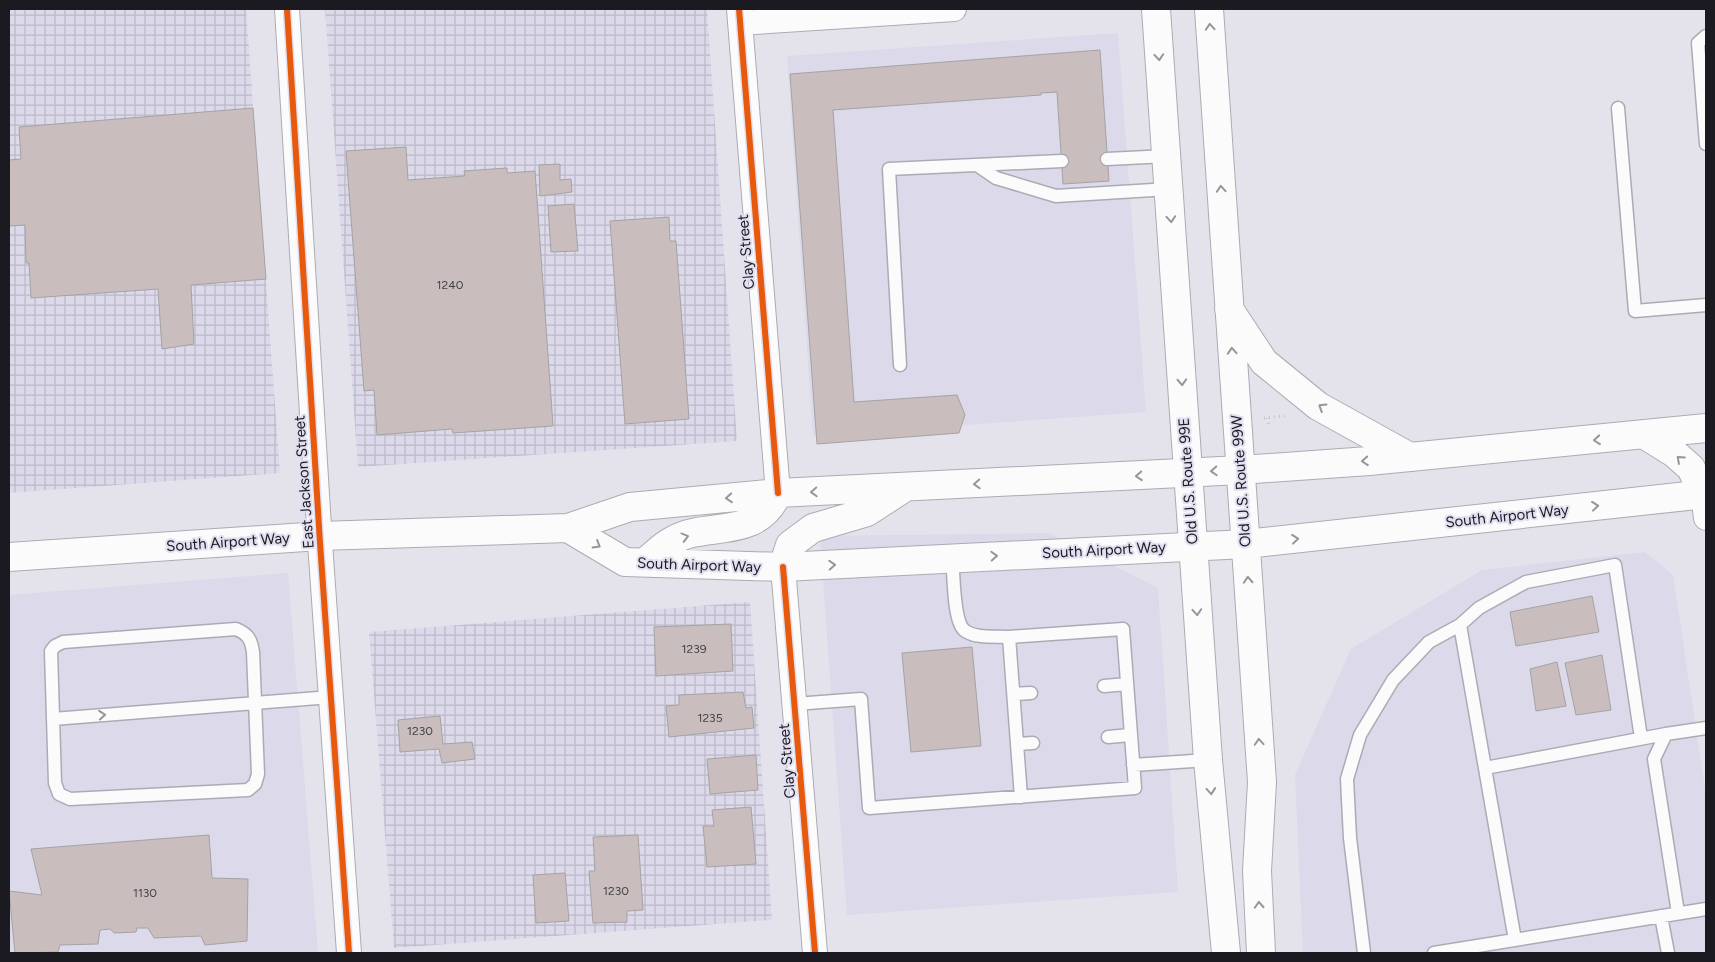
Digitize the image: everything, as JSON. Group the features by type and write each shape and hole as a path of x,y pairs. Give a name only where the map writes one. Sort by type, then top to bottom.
{"main road":[{"name":"Old U.S. Route 99E","path":"1156,9 1192,546 1208,760 1226,953"},
{"name":"Old U.S. Route 99W","path":"1209,9 1262,782 1257,871 1261,953"},
{"path":"1229,309 1264,362 1318,406 1410,457"},
{"name":"South Airport Way","path":"9,557 320,536 568,528 630,507 778,493 1241,470 1410,457 1706,428"},
{"path":"1645,435 1674,453 1691,468 1705,502"},
{"path":"784,567 790,545 813,528 867,512 905,487"},
{"path":"644,563 673,540 739,526 762,515 772,506 778,493"},
{"name":"South Airport Way","path":"568,528 625,562 784,567 1246,544 1705,502"}],"street":[{"name":"East Jackson Street","path":"286,9 349,953"},
{"path":"740,16 954,9"},
{"name":"Clay Street","path":"740,16 778,493"},
{"name":"Clay Street","path":"784,567 815,953"}],"lane":[{"path":"1706,36 1698,43 1706,144"},
{"path":"1618,108 1635,311 1706,305"},
{"path":"1108,159 1167,156"},
{"path":"900,365 889,169 1062,161"},
{"path":"978,165 996,178 1056,196 1169,189"},
{"path":"794,704 861,699 869,808 1135,788 1123,630 1009,637 982,636 964,630 957,620 952,558"},
{"path":"1364,953 1350,838 1347,779 1360,735 1393,680 1429,642 1460,625 1478,608 1526,582 1615,565 1641,738"},
{"path":"1460,625 1515,940"},
{"path":"236,629 245,633 252,641 256,701 258,774 255,784 248,790 70,799 59,794 55,783 51,651 55,646 63,642 236,629"},
{"path":"1009,637 1021,797"},
{"path":"1104,686 1127,684"},
{"path":"1014,694 1031,693"},
{"path":"53,719 331,696"},
{"path":"1485,768 1641,738 1706,728"},
{"path":"1666,734 1654,759 1678,913"},
{"path":"1108,737 1130,735"},
{"path":"1017,744 1033,743"},
{"path":"1133,765 1208,760"},
{"path":"1434,953 1706,909"},
{"path":"1662,916 1668,953"}],"path":[{"path":"1268,418 1269,426"}],"shaded area":[{"path":"9,9 246,9 280,473 9,493"},
{"path":"325,9 707,9 737,441 358,467"},
{"path":"1118,33 1146,412 813,436 787,56"},
{"path":"1049,533 1158,588 1178,892 847,915 820,536"},
{"path":"1645,552 1673,575 1706,795 1706,953 1303,953 1295,775 1351,649 1482,570"},
{"path":"288,573 318,953 9,953 9,595"},
{"path":"750,602 772,920 394,948 369,632"}],"building":[{"path":"1100,50 1109,181 1063,184 1057,92 1041,93 1041,95 833,110 854,402 957,395 965,415 959,433 817,444 790,74"},
{"path":"253,108 266,279 191,285 194,344 162,349 158,289 31,298 29,263 26,263 25,225 9,226 9,160 21,159 19,127"},
{"path":"406,147 408,180 465,176 464,171 507,168 507,173 535,171 553,426 453,433 452,429 377,435 374,390 364,391 346,151"},
{"path":"560,164 560,180 571,179 572,192 540,196 539,165"},
{"path":"574,204 578,251 551,252 548,206"},
{"path":"669,217 670,241 676,241 689,419 625,424 610,221"},
{"path":"1592,596 1599,632 1516,646 1510,612"},
{"path":"731,624 733,671 656,676 654,627"},
{"path":"972,647 981,746 911,752 902,653"},
{"path":"1602,655 1611,710 1576,715 1565,663"},
{"path":"1557,662 1566,706 1536,711 1530,669"},
{"path":"743,692 746,708 752,707 754,728 669,737 666,706 679,705 679,695"},
{"path":"440,716 443,744 472,742 475,759 442,763 439,749 400,752 398,720"},
{"path":"756,755 758,790 710,794 707,759"},
{"path":"751,807 756,864 707,867 703,826 714,826 712,810"},
{"path":"209,835 212,878 248,879 247,941 205,945 201,936 154,938 148,928 137,928 136,932 114,933 110,929 100,930 98,944 60,945 58,952 15,953 9,891 42,895 31,849"},
{"path":"638,835 643,910 627,911 627,922 593,923 589,871 595,871 593,837"},
{"path":"565,873 569,921 536,923 533,875"}],"cycle path":[{"path":"287,9 320,543 349,953"},
{"path":"739,9 778,493"},
{"path":"783,567 815,953"}]}
